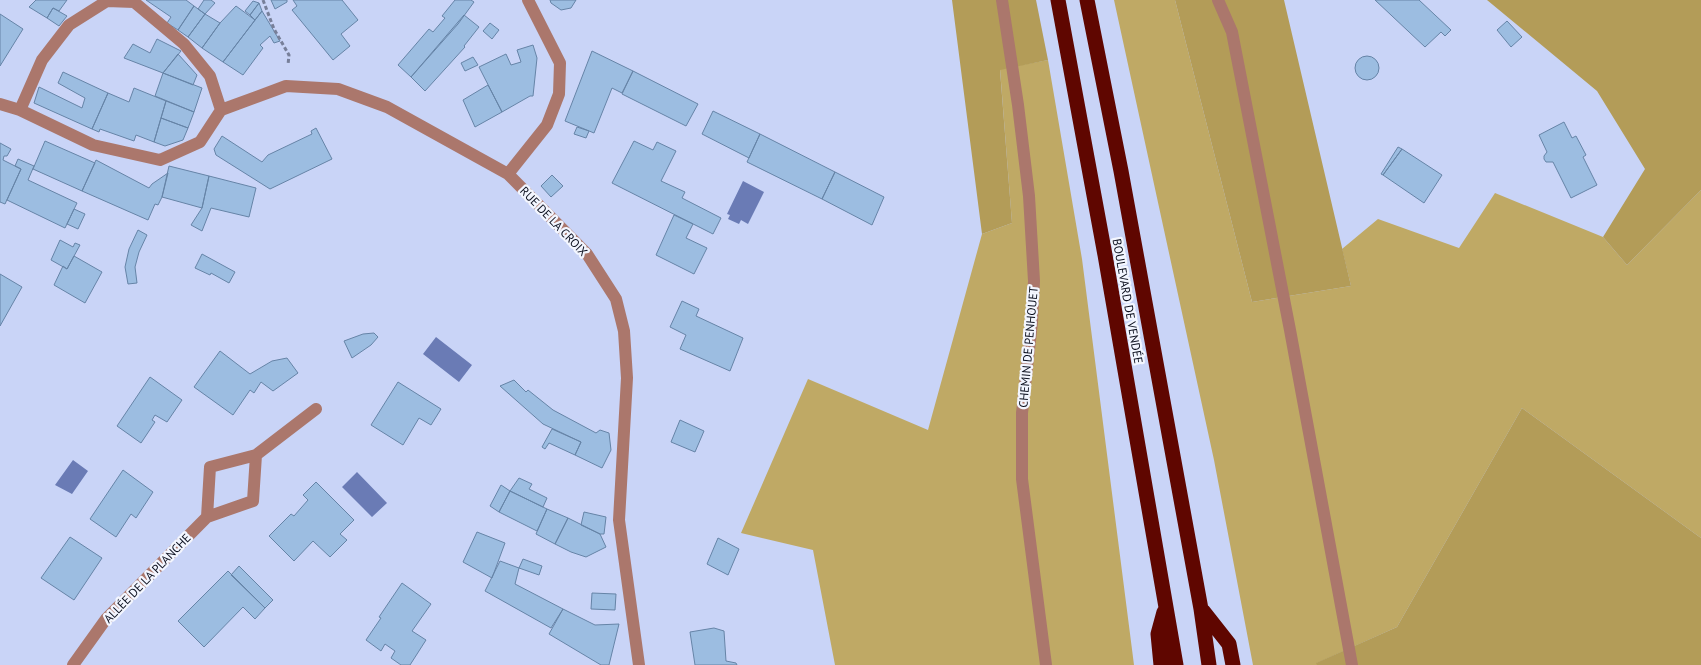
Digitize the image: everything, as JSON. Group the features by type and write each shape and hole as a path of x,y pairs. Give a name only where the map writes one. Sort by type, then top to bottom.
{"highway":[{"name":"BOULEVARD DE VENDÉE","path":"1058,0 1105,255 1176,665"},
{"path":"1087,0 1121,171 1210,665"},
{"path":"1161,665 1158,634 1165,608"},
{"path":"1201,609 1229,644 1233,665"}],"street":[{"path":"508,174 547,125 559,94 560,63 528,0"},
{"name":"CHEMIN DE PENHOUET","path":"1002,0 1018,105 1029,196 1034,281 1032,322 1022,413 1022,479 1046,665"},
{"path":"1218,0 1232,32 1352,665"},
{"path":"0,104 20,110 93,145 160,160 200,142 221,110 210,76 184,44 134,2 107,1 69,25 42,60 20,110"},
{"name":"RUE DE LA CROIX","path":"221,110 286,86 338,90 387,107 508,174 587,254 616,299 624,330 627,378 619,520 639,665"},
{"path":"207,517 210,467 256,454 316,409"},
{"name":"ALLÉE DE LA PLANCHE","path":"73,665 106,618 207,517 252,501 256,454"}],"path":[{"path":"263,0 274,29 289,55 286,86"}],"shaded area":[{"path":"952,0 1036,0 1048,60 1000,70 1012,223 982,234"},
{"path":"1114,0 1175,0 1252,302 1351,286 1342,249 1378,219 1459,248 1495,193 1603,237 1627,265 1701,190 1701,538 1522,408 1397,627 1317,663 1317,665 1253,665 1214,460"},
{"path":"1175,0 1284,0 1351,286 1252,302"},
{"path":"1487,0 1701,0 1701,190 1627,265 1603,237 1645,169 1597,91"},
{"path":"1048,60 1082,259 1134,665 835,665 813,550 741,533 808,379 928,430 982,234 1012,223 1000,69"},
{"path":"1522,408 1701,538 1701,665 1317,665 1316,663 1397,627"}],"water":[{"path":"743,181 764,192 748,224 741,220 739,224 728,219 730,215 727,214"},
{"path":"436,337 472,365 459,382 423,354"},
{"path":"73,460 88,471 72,494 55,485"},
{"path":"357,472 387,503 372,517 342,487"}],"building":[{"path":"36,0 67,0 59,11 53,8 47,18 29,7"},
{"path":"146,0 186,0 194,6 178,30 167,23 171,17"},
{"path":"204,0 211,0 215,3 205,14 198,9"},
{"path":"271,0 287,0 287,2 275,9"},
{"path":"293,0 342,0 358,20 341,34 350,46 333,60 292,10 297,6"},
{"path":"455,0 471,0 474,2 458,24 411,77 398,65 429,29 433,32 445,18 442,16"},
{"path":"550,0 576,0 571,8 561,10 551,3"},
{"path":"1375,0 1419,0 1451,30 1445,36 1441,32 1425,47"},
{"path":"253,1 259,3 250,15 245,11"},
{"path":"259,3 262,11 255,20 250,15"},
{"path":"194,6 205,14 188,37 178,30"},
{"path":"236,6 255,20 223,62 202,48 220,23"},
{"path":"53,8 67,16 59,26 47,18"},
{"path":"262,11 280,41 274,43 270,36 260,45 263,48 243,75 223,62"},
{"path":"0,14 23,29 0,66"},
{"path":"205,14 220,23 202,48 188,37"},
{"path":"464,15 479,27 465,47 425,91 411,77"},
{"path":"1507,21 1522,37 1511,47 1497,30"},
{"path":"490,23 499,30 492,39 483,31"},
{"path":"157,39 181,51 163,73 124,58 133,44 150,53"},
{"path":"533,45 537,58 533,96 502,112 479,67 506,54 511,65 521,62 517,50"},
{"path":"592,51 633,71 622,93 612,88 594,133 565,121"},
{"path":"178,54 197,75 193,85 163,73"},
{"path":"1367,56 1376,59 1379,68 1376,77 1367,80 1358,77 1355,68 1358,59"},
{"path":"473,57 478,65 465,71 461,63"},
{"path":"633,71 698,104 686,126 622,94"},
{"path":"63,72 108,93 92,129 34,103 39,87 82,108 85,98 58,83"},
{"path":"163,73 202,88 194,112 155,96"},
{"path":"488,85 502,112 475,127 463,100"},
{"path":"134,88 166,101 154,142 136,135 134,141 100,129 99,132 92,129 108,93 129,102"},
{"path":"166,101 194,112 188,128 161,118"},
{"path":"713,111 760,134 749,158 702,134"},
{"path":"161,118 188,128 183,140 165,146 154,142"},
{"path":"1564,122 1572,138 1576,136 1586,155 1583,157 1597,185 1571,198 1553,162 1546,162 1544,159 1547,152 1539,135"},
{"path":"577,127 589,131 586,138 574,134"},
{"path":"316,128 332,159 270,189 216,155 214,149 222,136 262,162 268,155 312,134 311,131"},
{"path":"760,134 835,172 822,199 747,162"},
{"path":"45,141 95,163 82,191 33,169"},
{"path":"634,141 653,150 657,142 676,151 661,181 685,192 682,198 721,218 713,234 612,183"},
{"path":"0,143 11,149 7,156 4,156 3,160 21,169 5,204 0,202"},
{"path":"1398,147 1402,149 1383,175 1381,174"},
{"path":"1402,149 1442,175 1424,203 1383,175"},
{"path":"18,159 34,166 28,180 77,203 65,228 7,200 21,169 15,166"},
{"path":"96,160 149,188 168,173 162,197 158,205 155,204 148,220 82,191"},
{"path":"169,166 209,176 202,208 162,197"},
{"path":"835,172 884,197 872,225 822,199"},
{"path":"552,175 563,186 551,197 541,186"},
{"path":"209,176 256,188 249,217 211,208 202,231 191,225 202,208"},
{"path":"74,209 85,214 78,229 67,224"},
{"path":"674,215 693,224 686,238 707,248 694,274 656,255"},
{"path":"138,230 147,235 139,252 135,267 137,283 128,284 125,267 129,249"},
{"path":"60,240 73,247 75,243 80,245 67,269 51,260"},
{"path":"202,254 235,272 229,283 211,273 210,275 195,268"},
{"path":"74,256 102,272 85,303 54,285 63,266 67,269"},
{"path":"0,274 22,287 0,326"},
{"path":"682,301 699,309 696,316 743,338 730,371 680,349 686,335 670,327"},
{"path":"374,333 378,337 371,345 352,358 344,341 363,334"},
{"path":"220,351 250,374 272,361 287,358 298,373 273,391 261,382 254,393 250,390 233,415 194,387"},
{"path":"150,377 182,400 167,422 155,415 152,420 155,422 141,443 117,426"},
{"path":"514,380 526,392 528,390 553,410 596,433 600,430 609,433 611,450 602,468 575,455 581,442 543,424 500,386"},
{"path":"398,382 441,409 431,425 419,418 403,445 371,425"},
{"path":"680,420 704,431 695,452 671,442"},
{"path":"552,429 581,442 575,455 549,443 545,449 542,447"},
{"path":"123,470 153,492 136,518 131,514 116,537 90,519"},
{"path":"519,478 532,484 529,489 547,498 543,507 510,491"},
{"path":"316,482 354,520 340,534 347,540 330,557 313,541 294,561 269,536 291,514 294,516 308,500 303,495"},
{"path":"501,485 510,491 499,512 490,506"},
{"path":"510,491 547,509 537,531 499,512"},
{"path":"547,509 568,518 555,544 536,534"},
{"path":"584,512 606,517 604,534 581,525"},
{"path":"568,518 600,534 606,547 586,557 555,544"},
{"path":"477,532 505,543 492,578 463,562"},
{"path":"70,537 102,558 74,600 41,578"},
{"path":"718,538 739,549 728,575 707,564"},
{"path":"523,559 542,566 539,575 519,568"},
{"path":"500,561 519,568 515,584 563,609 551,628 485,591"},
{"path":"239,566 273,600 265,608 231,575"},
{"path":"228,571 265,608 255,619 243,607 204,647 178,621"},
{"path":"402,583 431,604 412,631 426,640 410,665 401,665 391,658 395,651 385,644 381,651 366,640"},
{"path":"592,593 616,594 615,610 591,609"},
{"path":"563,609 595,625 619,624 609,665 601,665 549,634"},
{"path":"714,628 724,631 726,661 736,663 737,665 695,665 690,632"}]}
